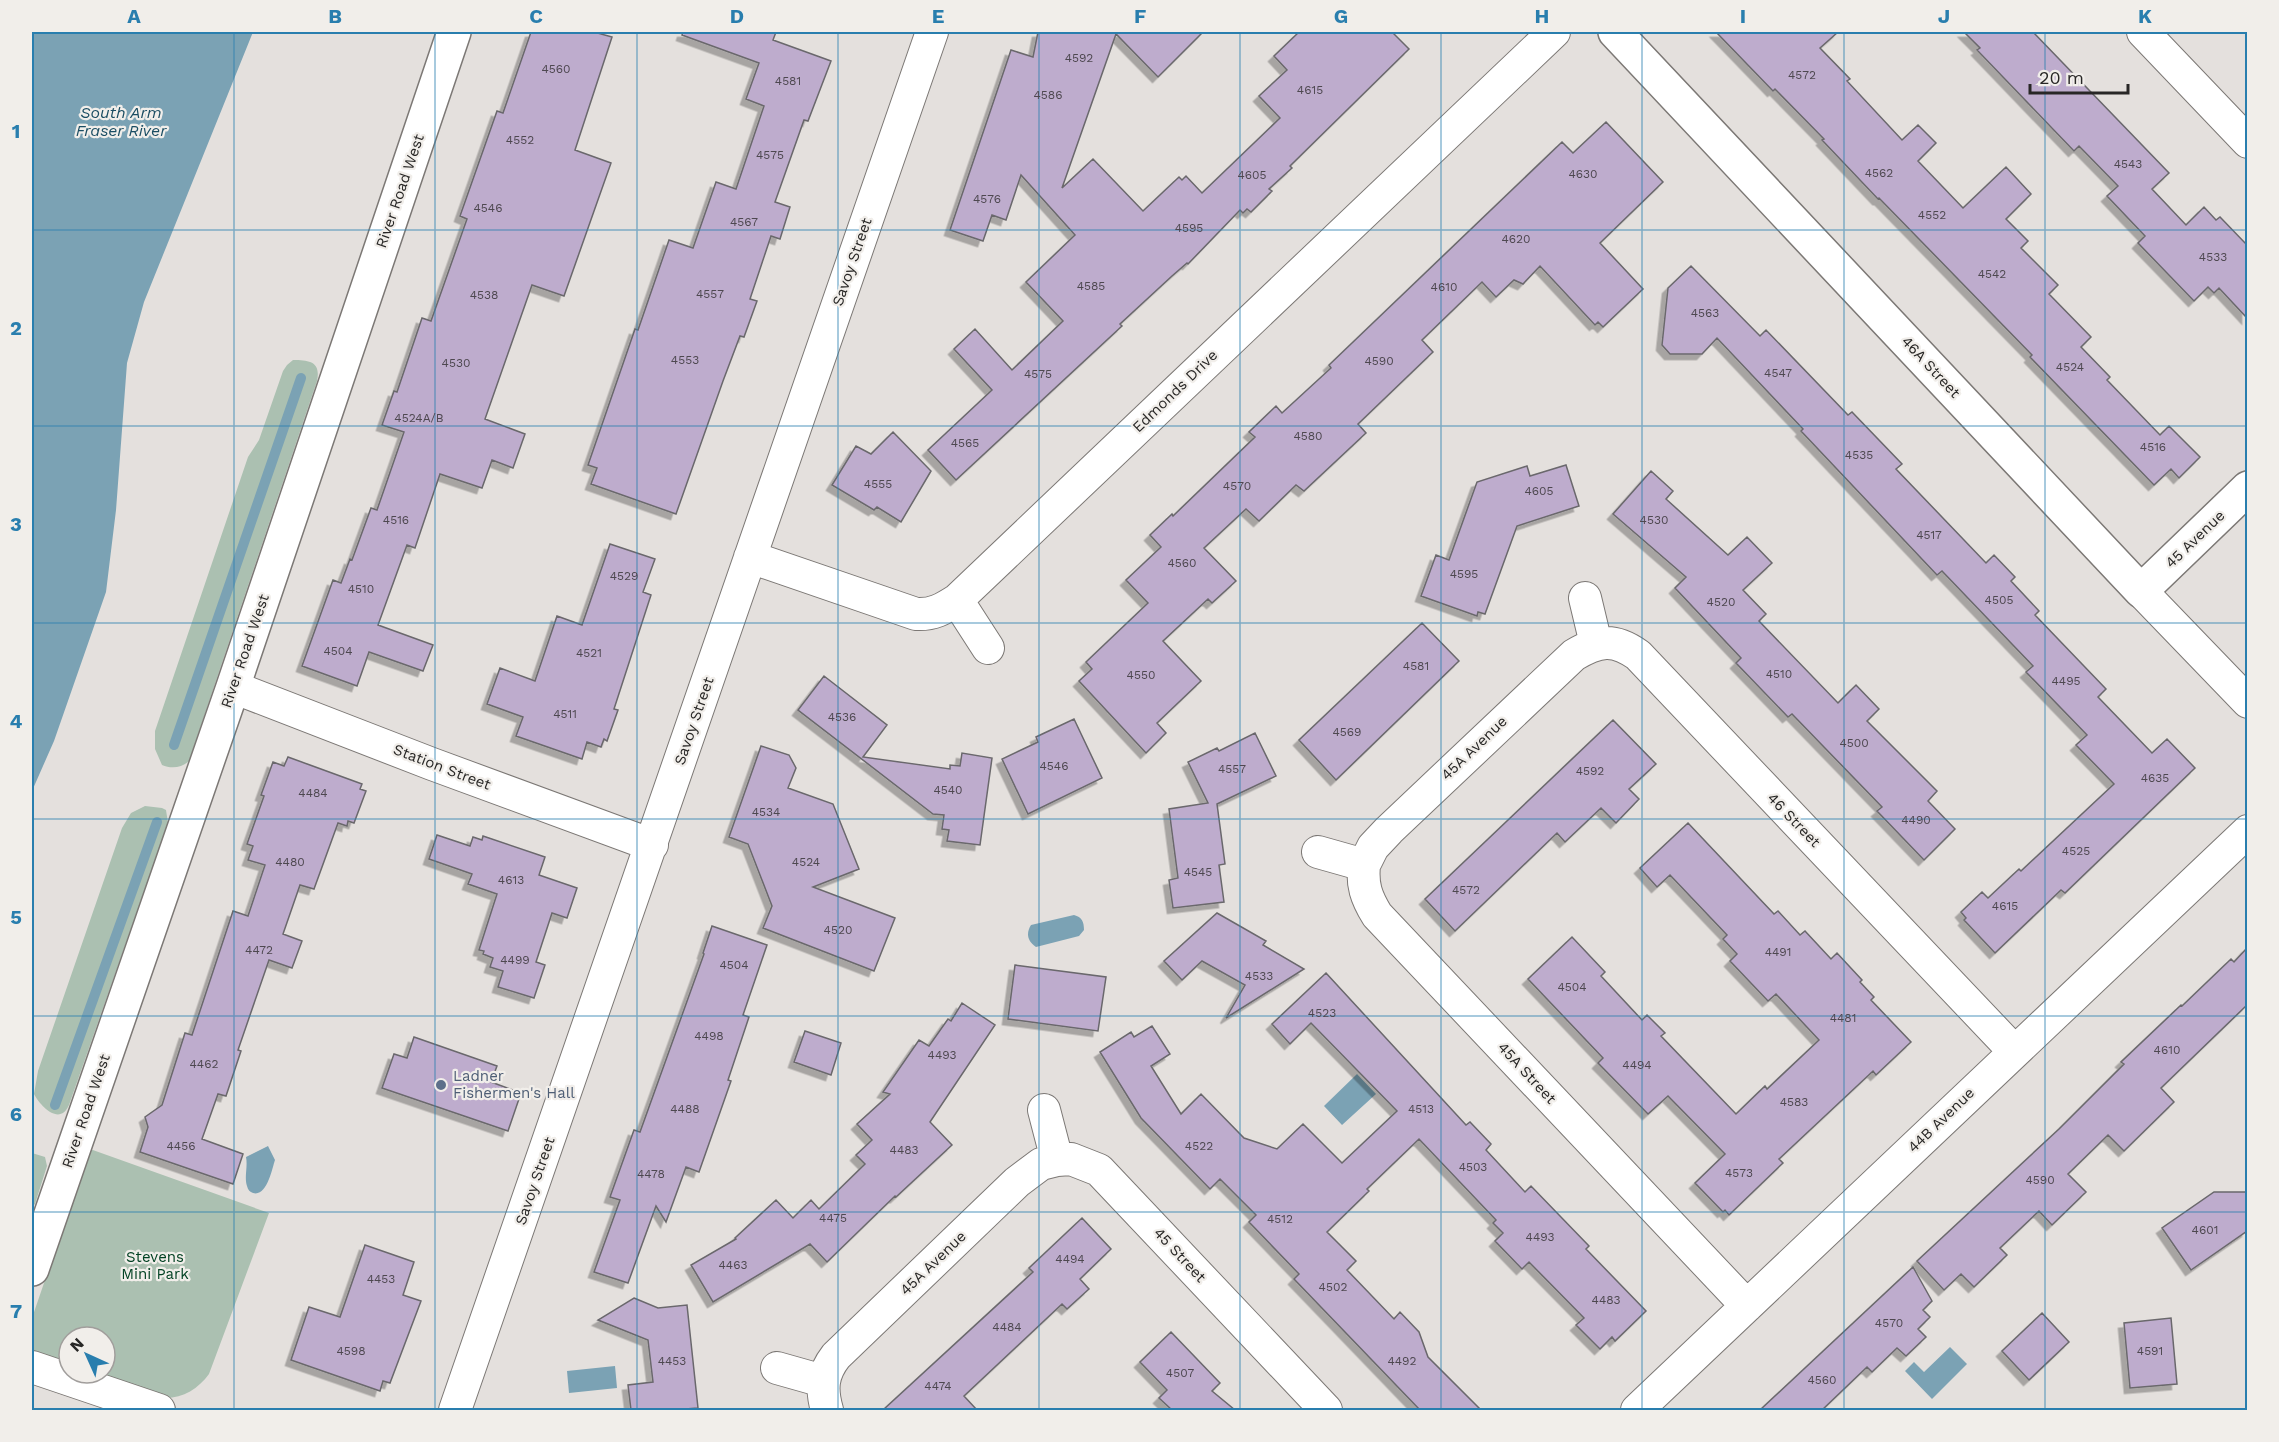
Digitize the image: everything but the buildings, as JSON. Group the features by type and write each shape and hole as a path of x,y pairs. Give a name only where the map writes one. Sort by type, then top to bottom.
{"main road":[{"name":"River Road West","path":"32,1269 233,687 454,32"},
{"name":"46A Street","path":"1615,32 2141,591"},
{"name":"45 Avenue","path":"2141,591 2247,488"}],"street":[{"name":"Savoy Street","path":"455,1410 932,32"},
{"name":"Edmonds Drive","path":"750,557 916,614 929,615 942,610 957,600 1554,32"},
{"path":"2143,32 2247,142"},
{"name":"46A Street","path":"2141,591 2247,702"},
{"path":"1585,598 1596,644"},
{"path":"957,600 988,648"},
{"name":"46 Street","path":"1596,644 1616,643 1638,655 2014,1051"},
{"name":"45A Avenue","path":"1364,865 1373,847 1389,830 1548,678 1574,655 1596,644"},
{"name":"Station Street","path":"233,687 432,764 652,845"},
{"name":"44B Avenue","path":"1636,1410 2247,831"},
{"path":"1318,852 1364,865"},
{"name":"45A Street","path":"1364,865 1362,883 1377,915 1747,1306"},
{"path":"1044,1110 1057,1160"},
{"name":"45 Street","path":"1057,1160 1071,1159 1099,1170 1326,1410"},
{"name":"45A Avenue","path":"825,1396 827,1367 836,1356 1017,1182 1041,1164 1057,1160"},
{"path":"32,1367 159,1410"},
{"path":"777,1368 825,1396"}],"green space":[{"path":"293,360 313,363 317,370 317,381 189,761 180,766 165,766 162,765 155,749 155,731 248,457 259,440 283,371"},
{"path":"145,806 166,810 168,823 69,1105 61,1114 56,1114 46,1109 34,1094 38,1071 122,828 131,813"},
{"name":"Stevens Mini Park","path":"90,1149 269,1213 209,1374 200,1384 183,1395 163,1398 117,1383 117,1325 57,1325 57,1361 32,1350 32,1318"},
{"path":"32,1153 45,1157 47,1166 32,1207"}],"water":[{"name":"South Arm Fraser River","path":"32,32 253,32 144,302 127,363 116,510 106,592 54,741 32,791"},
{"path":"1074,915 1081,919 1084,925 1084,930 1079,936 1036,947 1029,940 1028,931 1031,925"},
{"path":"1357,1074 1376,1094 1342,1125 1324,1106"},
{"path":"268,1146 275,1160 265,1187 258,1193 253,1193 246,1183 246,1157"},
{"path":"1950,1347 1967,1364 1932,1399 1905,1371 1914,1362 1924,1372"},
{"path":"615,1366 617,1388 569,1393 567,1371"}],"waterway":[{"path":"174,745 301,378"},
{"path":"55,1105 157,822"}],"place":[{"name":"Ladner Fishermen's Hall","path":"441,1085"}]}
